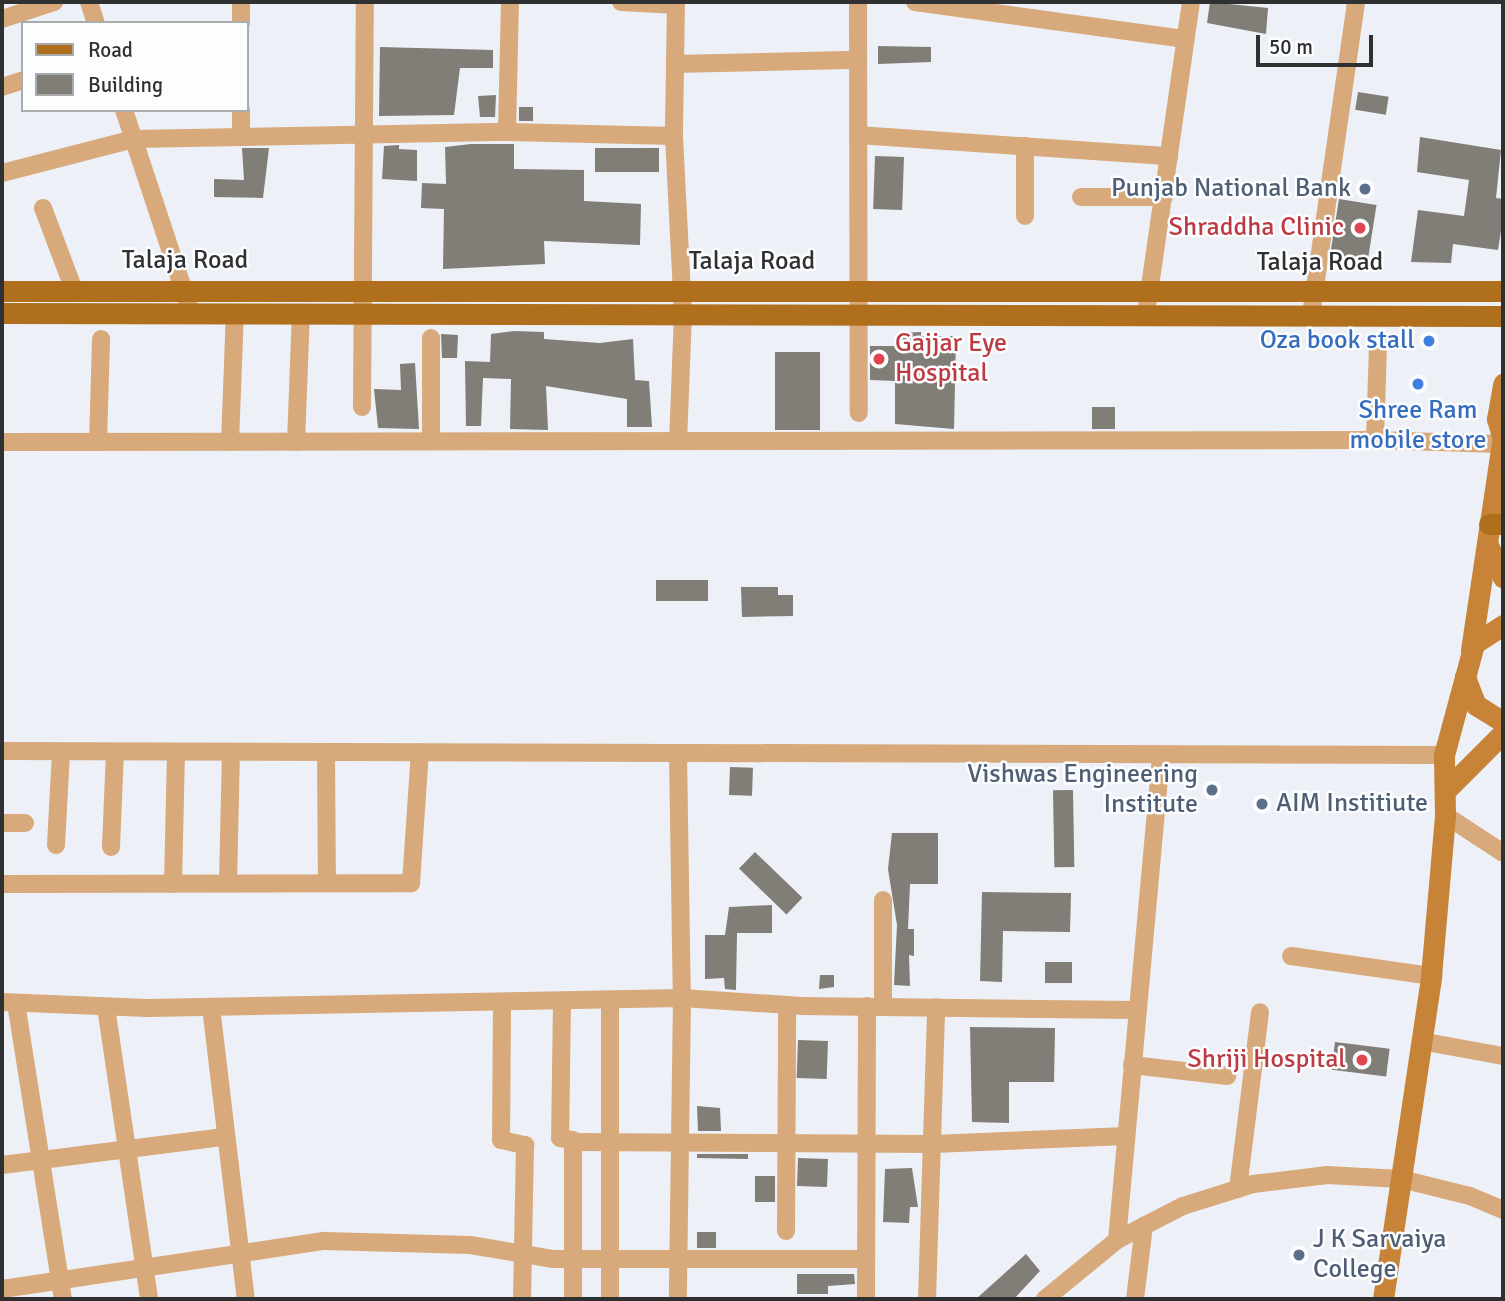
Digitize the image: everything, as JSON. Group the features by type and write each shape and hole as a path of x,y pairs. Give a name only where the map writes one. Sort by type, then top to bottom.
{"main road":[{"name":"Talaja Road","path":"2,291 1503,291"},
{"name":"Talaja Road","path":"2,313 858,313 1503,317"}],"street":[{"path":"2,19 54,2"},
{"path":"89,2 95,21"},
{"path":"241,21 242,2"},
{"path":"362,407 365,289 365,2"},
{"path":"507,132 510,2"},
{"path":"621,2 676,4 674,136 682,291 678,441"},
{"path":"858,2 859,414"},
{"path":"915,2 1185,40"},
{"path":"1146,314 1191,2"},
{"path":"1311,315 1312,291 1356,2"},
{"path":"675,64 858,60"},
{"path":"2,87 21,81"},
{"path":"125,112 186,289 191,313"},
{"path":"241,112 241,136"},
{"path":"2,173 133,139 365,131 674,136"},
{"path":"858,135 1169,156"},
{"path":"1025,146 1025,216"},
{"path":"1081,197 1164,197"},
{"path":"43,208 74,290"},
{"path":"230,442 235,313"},
{"path":"296,442 301,313"},
{"path":"430,441 431,338"},
{"path":"98,442 101,339"},
{"path":"1375,440 1378,342"},
{"path":"1383,1299 1431,976 1445,815 1444,755 1471,650 1493,530 1501,438 1497,419 1503,384"},
{"path":"2,442 1501,438"},
{"path":"1493,530 1503,576"},
{"path":"1471,650 1486,632 1503,625"},
{"path":"1465,677 1476,705 1503,722"},
{"path":"1445,791 1503,733"},
{"path":"2,751 230,755 944,751 1161,755 1444,755"},
{"path":"56,845 61,752"},
{"path":"2,884 411,883 420,752"},
{"path":"111,847 116,753"},
{"path":"173,884 176,754"},
{"path":"326,754 327,883"},
{"path":"678,754 682,998 678,1299"},
{"path":"229,883 230,755"},
{"path":"1117,1240 1161,755"},
{"path":"1445,815 1503,853"},
{"path":"2,823 25,823"},
{"path":"866,1299 867,1143 883,900"},
{"path":"1292,956 1431,976"},
{"path":"63,1299 41,1160 9,1003 211,1007 682,998 787,1005 1136,1010"},
{"path":"610,1000 610,1299"},
{"path":"562,1001 560,1138 573,1142 933,1144 1126,1136"},
{"path":"502,1002 501,1140 525,1145 522,1299"},
{"path":"786,1231 787,1005"},
{"path":"106,1007 149,1299"},
{"path":"211,1007 224,1137 246,1299"},
{"path":"926,1299 936,1007"},
{"path":"1238,1189 1260,1012"},
{"path":"1421,1041 1503,1056"},
{"path":"1132,1065 1227,1076"},
{"path":"2,1166 224,1137"},
{"path":"573,1142 573,1299"},
{"path":"1045,1299 1117,1240 1183,1206 1238,1189 1327,1175 1401,1180 1470,1196 1503,1210"},
{"path":"1135,1299 1144,1226"},
{"path":"2,1289 239,1251 325,1241 398,1240 573,1259 866,1259"}],"building":[{"path":"1210,2 1268,8 1266,34 1207,23"},
{"path":"878,46 931,47 931,62 878,64"},
{"path":"380,47 493,50 493,68 460,68 454,115 379,116"},
{"path":"1358,92 1389,97 1386,115 1355,110"},
{"path":"496,95 495,117 480,117 478,96"},
{"path":"519,107 533,107 533,121 519,121"},
{"path":"1420,137 1501,150 1496,198 1503,199 1503,218 1498,250 1453,244 1451,263 1411,262 1418,210 1464,216 1469,180 1417,172"},
{"path":"514,144 514,169 584,170 584,201 641,204 640,245 544,241 545,264 443,269 444,209 421,208 422,183 446,184 445,147"},
{"path":"399,145 399,149 417,150 417,181 382,179 384,146"},
{"path":"242,148 269,148 263,198 214,197 214,179 244,180"},
{"path":"595,148 659,148 659,172 595,172"},
{"path":"875,156 904,157 902,210 873,209"},
{"path":"1339,199 1377,205 1368,261 1330,255"},
{"path":"514,331 544,332 544,339 600,343 633,339 635,380 649,381 652,427 627,427 627,399 546,386 548,430 510,429 511,379 483,378 481,426 466,426 465,361 490,362 491,334"},
{"path":"921,332 921,336 956,336 954,429 895,424 895,381 870,380 870,346 898,346 898,333"},
{"path":"441,334 458,335 457,358 442,358"},
{"path":"775,352 820,352 820,430 775,430"},
{"path":"415,363 419,429 378,428 374,389 401,390 400,364"},
{"path":"1092,407 1115,407 1115,429 1092,429"},
{"path":"656,580 708,580 708,601 656,601"},
{"path":"741,587 778,587 778,595 793,595 793,616 742,617"},
{"path":"730,767 753,768 752,796 729,795"},
{"path":"1053,790 1073,790 1074,867 1054,867"},
{"path":"892,833 938,833 938,884 910,884 908,929 914,929 914,956 909,955 910,986 894,985 897,925 888,869"},
{"path":"755,852 802,898 786,914 739,869"},
{"path":"982,892 1071,893 1070,932 1003,931 1002,982 980,981"},
{"path":"772,905 772,933 737,933 736,990 725,989 724,978 705,979 705,935 725,935 729,907"},
{"path":"1045,962 1072,962 1072,983 1045,983"},
{"path":"820,975 834,975 834,987 819,989"},
{"path":"970,1027 1055,1028 1054,1082 1009,1082 1009,1123 972,1122"},
{"path":"798,1040 828,1041 827,1079 797,1078"},
{"path":"1335,1042 1390,1049 1386,1076 1332,1070"},
{"path":"697,1106 720,1108 721,1131 698,1131"},
{"path":"697,1154 748,1154 748,1159 697,1158"},
{"path":"798,1158 828,1159 827,1187 797,1186"},
{"path":"912,1168 918,1207 910,1207 909,1223 883,1222 885,1169"},
{"path":"755,1176 775,1176 775,1202 755,1202"},
{"path":"697,1232 716,1232 716,1248 697,1248"},
{"path":"1026,1254 1040,1271 1014,1299 976,1299"},
{"path":"797,1274 854,1274 855,1284 828,1286 828,1294 797,1294"}],"place":[{"name":"Punjab National Bank","path":"1365,189"},
{"name":"Shraddha Clinic","path":"1360,228"},
{"name":"Oza book stall","path":"1429,341"},
{"name":"Gajjar Eye Hospital","path":"879,359"},
{"name":"Shree Ram mobile store","path":"1418,384"},
{"name":"Vishwas Engineering Institute","path":"1212,790"},
{"name":"AIM Institiute","path":"1262,804"},
{"name":"Shriji Hospital","path":"1362,1060"},
{"name":"J K Sarvaiya College","path":"1299,1255"}]}
